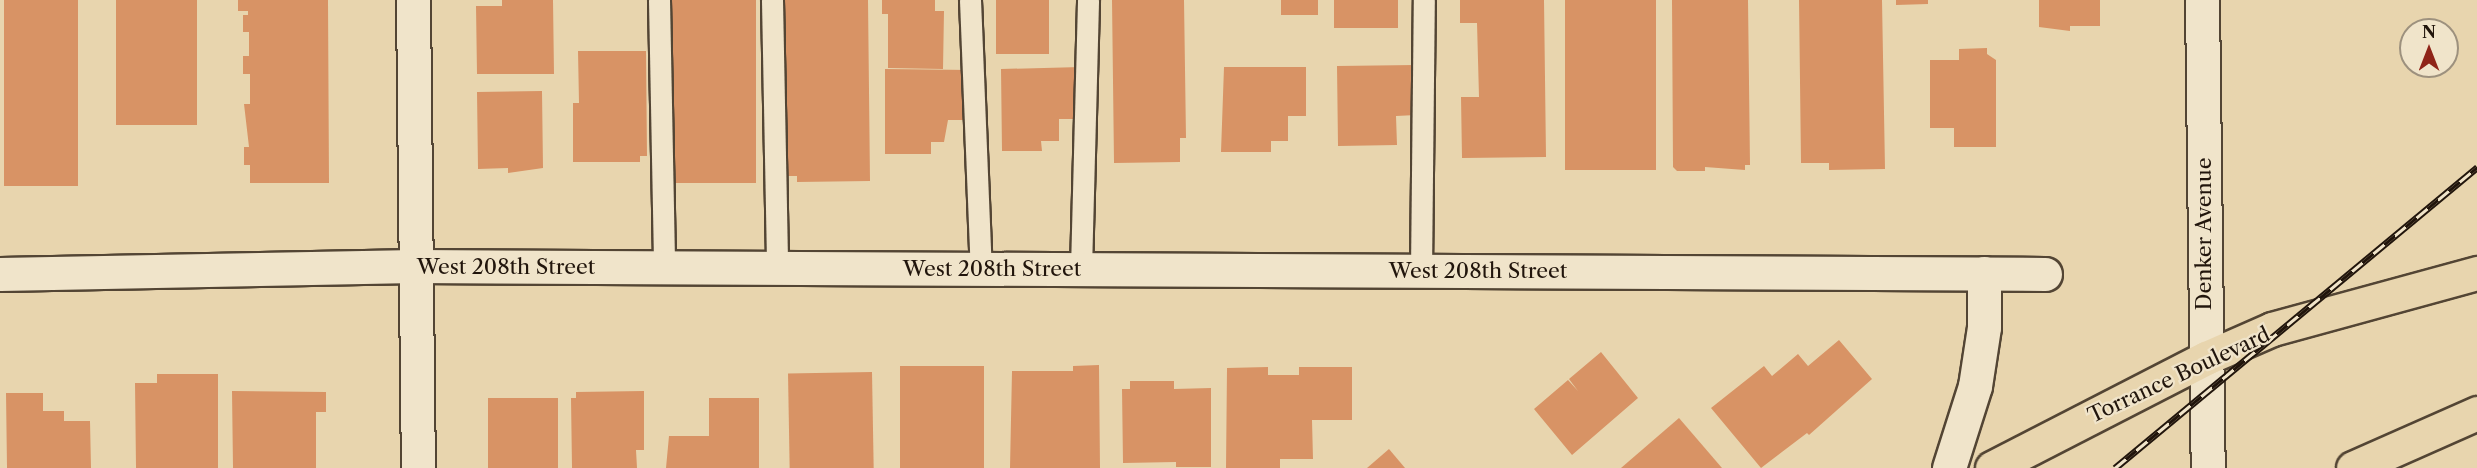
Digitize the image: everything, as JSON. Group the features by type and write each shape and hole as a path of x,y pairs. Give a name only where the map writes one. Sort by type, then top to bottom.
{"main road":[{"name":"Torrance Boulevard","path":"1992,468 2206,358 2272,330 2477,273"},
{"path":"2353,468 2477,413"}],"street":[{"path":"413,0 417,468"},
{"name":"Denker Avenue","path":"2202,0 2208,468"},
{"name":"West 208th Street","path":"0,274 415,266 2045,274"},
{"path":"1949,468 1975,386 1984,327 1984,273"}],"lane":[{"path":"659,0 664,267"},
{"path":"772,0 777,268"},
{"path":"970,0 981,269"},
{"path":"1080,269 1088,0"},
{"path":"1421,270 1424,0"}],"building":[{"path":"4,0 78,0 78,186 4,186"},
{"path":"116,0 197,0 197,125 116,125"},
{"path":"238,0 328,0 329,183 250,183 250,165 244,165 244,147 249,147 244,104 250,104 250,74 243,74 243,56 249,56 249,32 243,32 243,15 248,15 248,11 238,11"},
{"path":"502,0 553,0 554,74 477,74 476,6 502,6"},
{"path":"670,0 756,0 756,183 670,183"},
{"path":"783,0 868,0 870,181 797,182 797,176 785,176"},
{"path":"882,0 935,0 935,11 944,11 943,69 888,68 888,14 882,14"},
{"path":"996,0 1049,0 1049,54 996,54"},
{"path":"1112,0 1184,0 1186,138 1180,138 1180,162 1114,163"},
{"path":"1281,0 1318,0 1318,15 1281,15"},
{"path":"1334,0 1398,0 1398,28 1334,28"},
{"path":"1460,0 1544,0 1546,157 1462,158 1461,97 1479,97 1477,23 1460,23"},
{"path":"1565,0 1656,0 1656,170 1565,170"},
{"path":"1672,0 1748,0 1750,165 1745,165 1745,170 1705,167 1705,171 1677,171 1673,167"},
{"path":"1799,0 1882,0 1885,169 1829,170 1829,163 1801,163"},
{"path":"1896,0 1928,0 1928,4 1896,5"},
{"path":"2039,0 2100,0 2100,26 2070,26 2070,31 2039,27"},
{"path":"1987,48 1987,54 1996,60 1996,147 1954,147 1954,128 1930,128 1930,60 1959,60 1959,49"},
{"path":"578,51 646,51 647,156 640,156 640,162 573,162 573,103 579,103"},
{"path":"1415,65 1416,115 1396,116 1397,145 1338,146 1337,66"},
{"path":"1081,67 1082,119 1059,119 1059,141 1041,141 1042,151 1002,151 1001,69"},
{"path":"1224,67 1306,67 1306,116 1288,116 1288,141 1271,141 1271,152 1221,152"},
{"path":"885,69 969,70 968,120 948,120 944,142 931,142 931,154 885,154"},
{"path":"542,91 543,168 508,173 508,168 478,169 477,92"},
{"path":"1839,340 1872,379 1809,435 1807,433 1761,468 1711,408 1764,366 1772,376 1798,354 1808,366"},
{"path":"1601,352 1638,398 1572,455 1534,409 1568,380 1578,391 1569,379"},
{"path":"1099,365 1100,468 1010,468 1012,371 1073,371 1073,366"},
{"path":"900,366 984,366 984,468 900,468"},
{"path":"1268,367 1268,375 1299,375 1299,367 1352,367 1352,420 1312,420 1313,459 1280,459 1280,468 1226,468 1227,368"},
{"path":"872,372 874,468 790,468 788,373"},
{"path":"157,374 218,374 218,468 136,468 135,383 157,383"},
{"path":"1130,381 1174,381 1174,389 1211,388 1211,467 1176,467 1176,462 1123,463 1122,389 1130,389"},
{"path":"232,391 326,392 326,412 316,412 316,468 233,468"},
{"path":"644,391 644,450 636,450 637,468 572,468 571,398 576,398 576,392"},
{"path":"6,393 43,393 43,411 64,411 64,421 90,421 91,468 7,468"},
{"path":"488,398 558,398 558,468 488,468"},
{"path":"709,398 759,398 759,468 666,468 669,436 709,436"},
{"path":"1679,418 1722,468 1621,468"},
{"path":"1389,449 1405,468 1367,468"}],"railway":[{"path":"2115,468 2477,167"}]}
